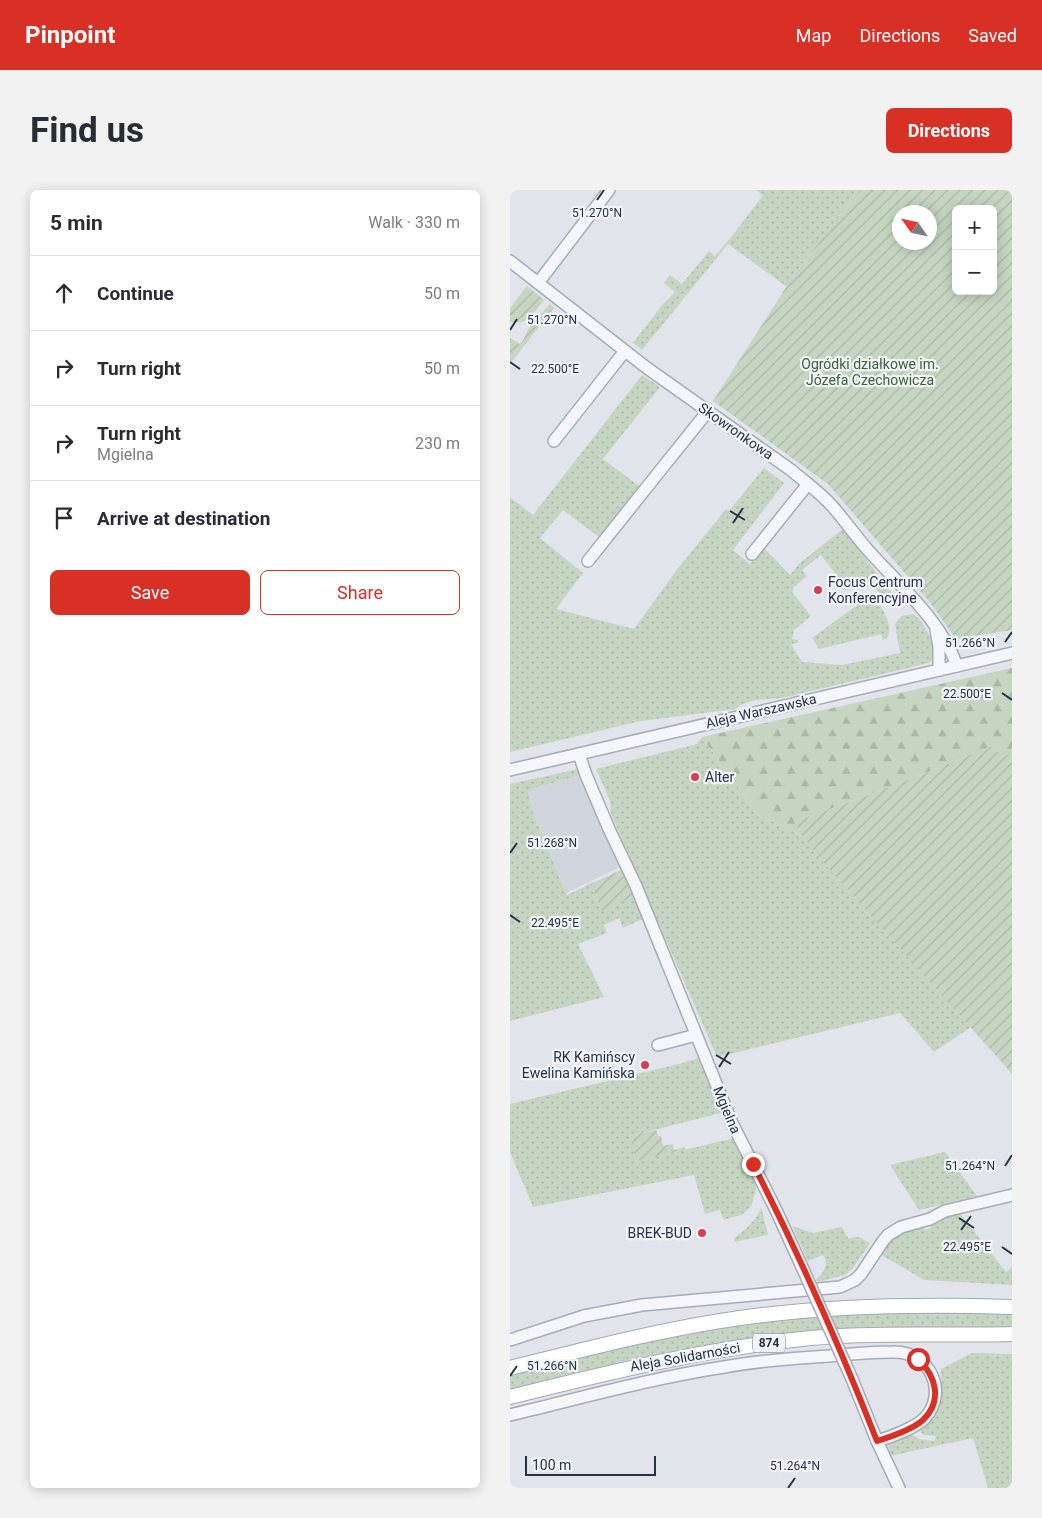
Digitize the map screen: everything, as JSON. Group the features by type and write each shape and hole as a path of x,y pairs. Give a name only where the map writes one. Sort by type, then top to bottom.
{"main road":[{"name":"Aleja Solidarności","path":"510,1368 662,1331 741,1318 809,1310 872,1306 1012,1307"},
{"name":"Aleja Solidarności","path":"510,1397 657,1361 768,1343 881,1334 1012,1334"}],"street":[{"path":"538,283 609,190"},
{"name":"Skowronkowa","path":"510,261 625,351 791,470 833,506 867,548 919,605 948,645 957,666"},
{"path":"554,441 625,351"},
{"path":"588,561 708,411"},
{"path":"752,554 808,484"},
{"name":"Skowronkowa","path":"936,628 939,647 939,670"},
{"name":"Aleja Warszawska","path":"510,770 1012,653"},
{"name":"Mgielna","path":"579,754 586,776 636,886 732,1123 775,1208 802,1267 899,1488"},
{"path":"658,1045 696,1035"},
{"path":"510,1340 584,1316 642,1305 840,1287 855,1280 861,1274 882,1241 900,1227 930,1219 945,1211 1012,1195"},
{"path":"510,1415 633,1385 725,1366 858,1353 904,1352 918,1359 930,1371 935,1388 933,1405 923,1420 916,1425 877,1441"}],"shaded area":[{"path":"581,775 620,867 566,893 534,816 528,792 531,789"}],"green space":[{"path":"756,190 860,190 796,272 787,287 728,244 642,350 633,343 662,305 675,292 664,283 670,275 682,284 709,251 715,256 763,195"},
{"name":"Ogródki działkowe im. Józefa Czechowicza","path":"860,190 1012,190 1012,630 956,639 929,601 828,484 713,401 796,272"},
{"path":"527,286 544,300 531,317 523,322 510,322 510,308"},
{"path":"550,304 554,308 510,364 510,338 520,344 530,326"},
{"path":"642,375 660,387 603,459 639,486 599,537 563,510 540,538 583,573 556,609 634,629 676,571 726,509 729,511 764,468 784,483 733,550 750,564 763,547 790,575 800,563 843,529 902,606 895,607 889,604 872,587 857,590 855,587 847,590 821,555 802,570 807,576 793,588 792,592 811,616 794,630 792,639 798,640 798,643 791,644 802,662 842,665 900,653 895,624 901,616 913,614 922,623 933,645 934,652 929,663 782,698 752,701 735,709 641,721 510,752 510,497 533,515"},
{"path":"866,593 872,594 886,615 889,627 887,638 883,640 881,634 819,649 812,638 864,600 862,596"},
{"path":"1012,668 1012,753 1000,757 995,745 795,822 802,835 758,815 702,737"},
{"path":"702,737 758,815 802,835 824,863 971,1027 934,1052 900,1013 717,1057 611,814 610,801 596,769 697,744"},
{"path":"995,745 1000,757 1012,753 1012,1074 824,863 794,822 877,792"},
{"path":"578,769 581,775 531,789 528,792 534,816 566,893 567,895 590,884 602,911 633,897 643,919 623,928 619,918 604,925 607,933 578,944 604,997 510,1021 510,784"},
{"path":"621,870 633,897 602,911 590,884"},
{"path":"702,1057 725,1112 630,1136 636,1161 735,1138 756,1180 756,1191 751,1206 743,1214 724,1220 720,1210 705,1214 694,1175 533,1207 510,1152 510,1104"},
{"path":"656,1130 658,1136 661,1136 663,1146 673,1144 674,1150 685,1147 686,1150 636,1161 630,1136"},
{"path":"945,1152 977,1196 919,1210 890,1165"},
{"path":"761,1207 768,1235 735,1242 734,1239 753,1221"},
{"path":"960,1213 1006,1272 1012,1267 1012,1285 924,1280 880,1254 893,1238 903,1232 923,1224 925,1230 931,1228 930,1222"},
{"path":"792,1226 813,1233 842,1227 848,1238 859,1237 870,1243 853,1268 845,1275 818,1282 816,1280 826,1265 825,1258 823,1255 808,1261"},
{"path":"887,1311 1012,1313 1012,1328 898,1328 813,1331 750,1338 647,1357 510,1389 510,1371 656,1336 791,1316"},
{"path":"972,1353 1012,1354 1012,1488 988,1488 973,1438 890,1456 888,1441 910,1433 919,1439 934,1441 936,1436 924,1435 921,1432 921,1428 933,1416 940,1401 942,1389 941,1369"}],"place":[{"name":"Focus Centrum Konferencyjne","path":"818,590"},
{"name":"Alter","path":"695,777"},
{"name":"RK Kamińscy Ewelina Kamińska","path":"645,1065"},
{"name":"BREK-BUD","path":"702,1233"}],"route":[{"path":"753,1164 802,1267 877,1441 916,1425 930,1412 935,1397 934,1380 925,1364 918,1359"}]}
